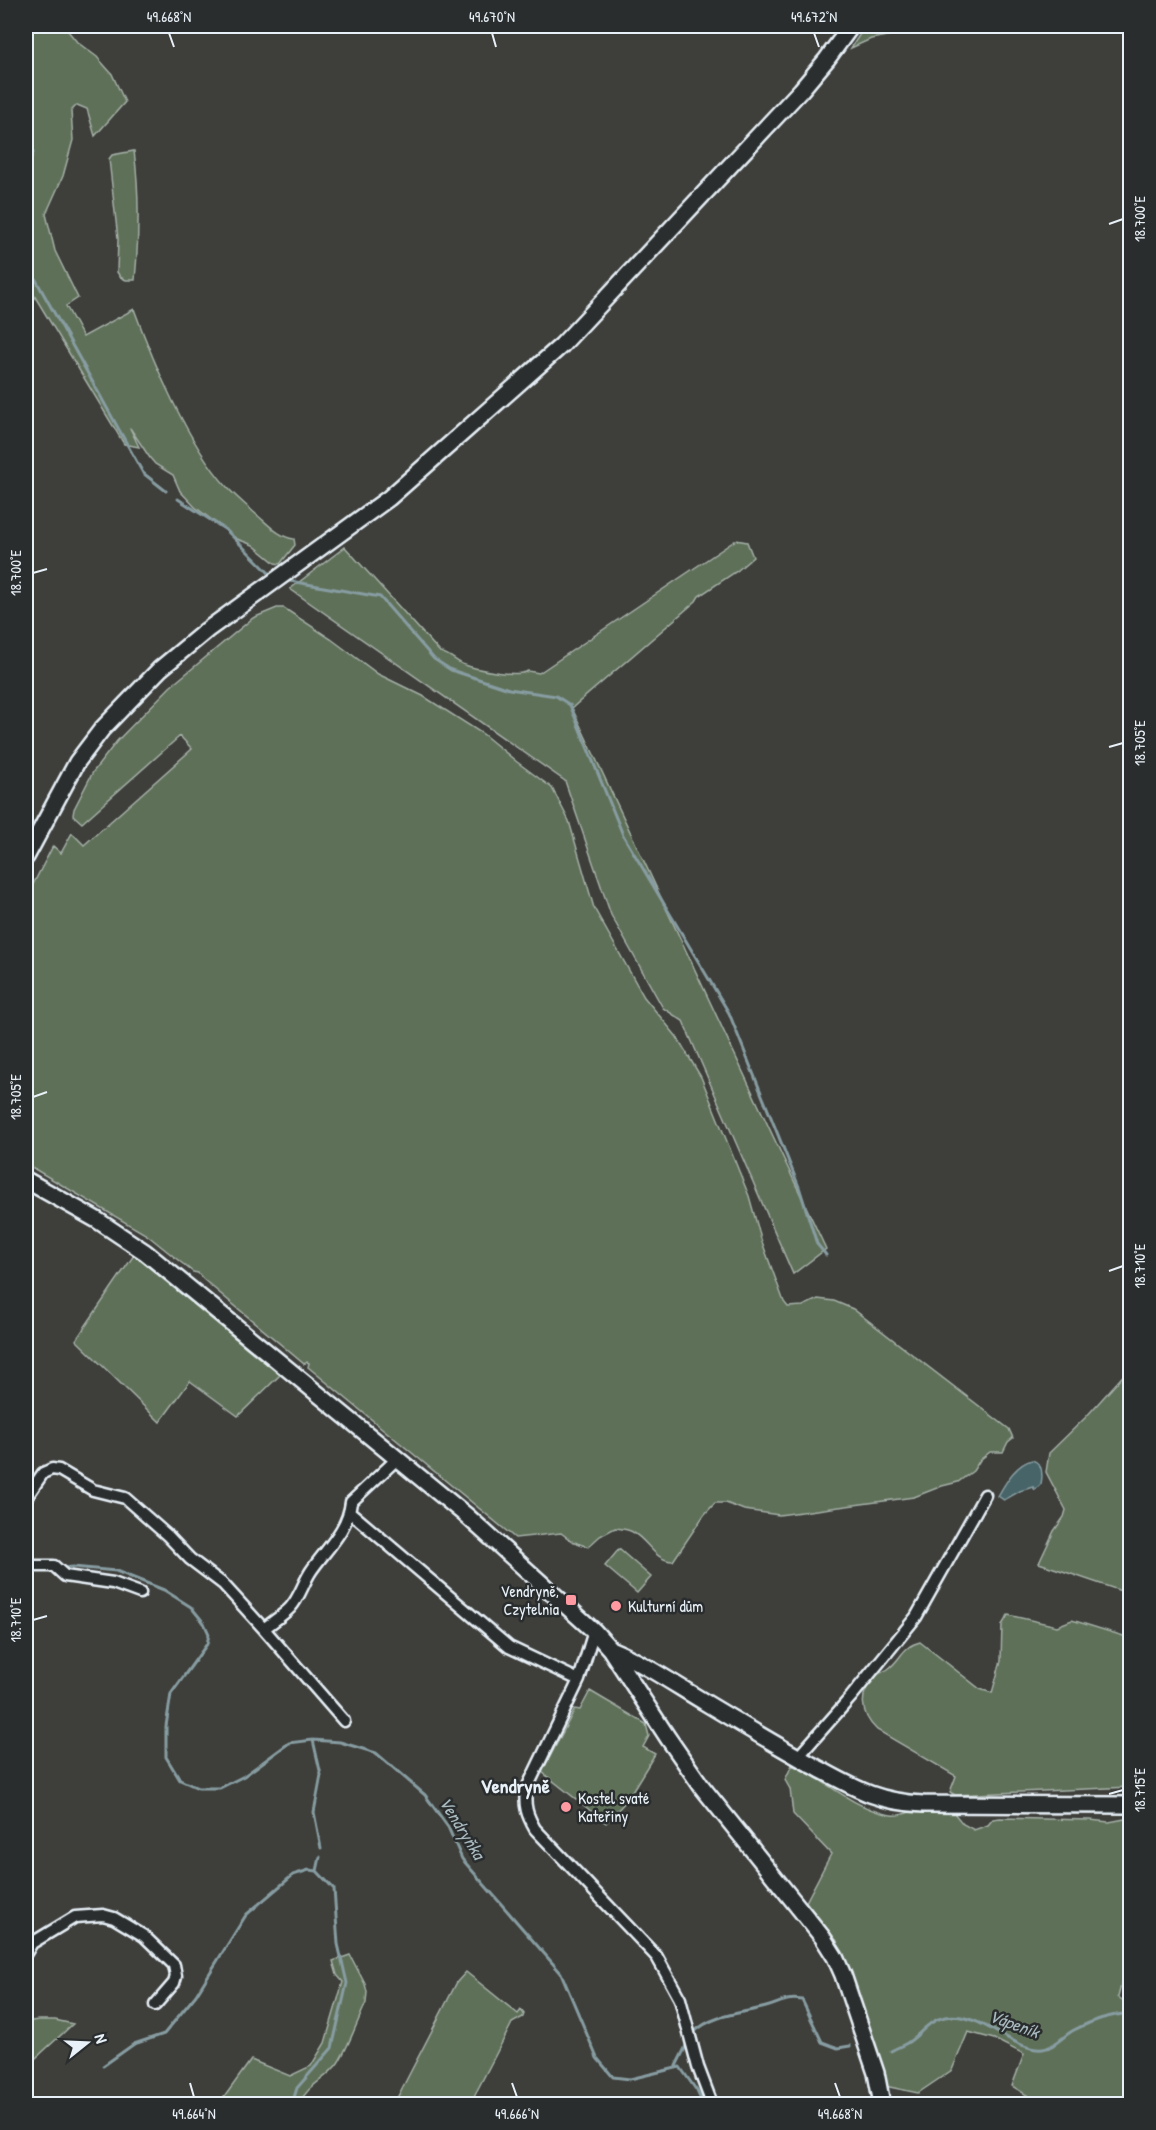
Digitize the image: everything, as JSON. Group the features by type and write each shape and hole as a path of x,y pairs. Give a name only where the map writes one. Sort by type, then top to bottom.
{"street":[{"path":"26,857 77,762 102,729 160,669 216,624 389,498 562,345 801,90 851,26"},
{"path":"26,1180 97,1220 145,1252 467,1516 594,1631 610,1649 702,1787 824,1938 835,1957 876,2073 882,2104"},
{"path":"264,1629 289,1609 300,1595 310,1572 332,1545 350,1512 351,1502 398,1458"},
{"path":"26,1498 47,1469 59,1470 93,1490 125,1498 190,1559 223,1584 344,1721"},
{"path":"798,1757 916,1617 985,1495"},
{"path":"350,1512 509,1647 579,1680"},
{"path":"26,1566 58,1570 65,1576 113,1583 140,1593"},
{"path":"594,1631 579,1680 526,1790 524,1802 526,1815 535,1828 657,1957 680,1999 698,2067 712,2104"},
{"path":"610,1649 634,1659 745,1727 864,1793 899,1803 1131,1805"},
{"path":"26,1953 29,1943 75,1917 103,1915 114,1918 152,1942 176,1969 174,1983 155,2006"}],"green space":[{"path":"26,26 64,26 77,42 97,57 112,74 125,102 95,136 87,109 77,105 71,111 73,140 63,176 46,214 55,251 78,298 66,306 83,337 134,309 173,402 199,449 234,494 279,533 294,539 295,545 280,564 275,563 253,545 237,539 195,507 180,491 173,475 155,464 150,458 130,428 139,447 124,444 26,282"},
{"path":"865,26 921,26 912,31 871,39 851,48"},
{"path":"134,151 138,199 135,280 126,280 117,272 118,239 109,159 112,155"},
{"path":"736,540 747,542 753,557 737,571 699,596 572,708 826,1249 793,1274 683,1021 663,1008 611,915 565,781 290,589 345,547 440,652 462,664 485,670 514,674 528,671 539,673"},
{"path":"277,608 284,608 378,674 423,696 483,734 552,788 569,821 594,908 644,997 677,1037 701,1077 749,1196 761,1239 784,1302 788,1307 803,1306 818,1299 834,1301 853,1309 1009,1429 1013,1438 1003,1452 990,1452 980,1460 973,1471 958,1482 914,1497 779,1515 744,1510 726,1503 715,1503 704,1515 673,1561 661,1558 639,1536 622,1529 615,1528 600,1536 588,1547 572,1541 561,1533 515,1538 308,1367 309,1363 304,1364 198,1273 193,1272 147,1235 26,1164 26,898 53,846 61,853 72,833 84,845 192,749 180,736 82,823 73,815 74,809 93,772 117,741 170,687 253,618"},
{"path":"134,1255 280,1375 238,1416 190,1381 160,1422 76,1340"},
{"path":"1130,1368 1130,1594 1039,1563 1066,1510 1046,1472 1049,1453 1085,1418"},
{"path":"619,1549 651,1577 637,1593 605,1566"},
{"path":"1008,1615 1057,1626 1072,1620 1130,1638 1130,1787 955,1795 950,1792 956,1776 877,1730 871,1724 863,1703 870,1682 893,1665 905,1650 920,1642 980,1689 992,1693 1001,1661 1002,1625"},
{"path":"590,1691 646,1724 649,1736 643,1747 655,1754 626,1801 606,1823 542,1772 575,1709 580,1710"},
{"path":"792,1765 864,1807 877,1812 895,1815 926,1809 954,1813 963,1824 974,1830 988,1825 993,1819 1000,1818 1109,1822 1130,1818 1130,1952 1118,1997 1124,2001 1130,2000 1130,2104 1041,2104 1012,2086 1024,2054 994,2039 968,2032 952,2070 918,2093 885,2086 837,1951 837,1941 806,1902 831,1854 793,1814 790,1789 785,1780"},
{"path":"350,1955 365,1984 366,2003 346,2049 333,2069 307,2092 299,2104 216,2104 225,2096 251,2060 290,2076 311,2066 325,2043 343,1982 337,1975 333,1961"},
{"path":"466,1972 518,2014 521,2010 523,2017 512,2023 470,2104 394,2104 457,1982"},
{"path":"55,2020 73,2024 26,2067 26,2022"}],"water":[{"path":"1032,1460 1036,1461 1041,1469 1041,1484 1035,1490 1033,1487 1020,1491 1004,1500 998,1496 1016,1469"}],"waterway":[{"path":"26,110 33,153 26,171"},
{"path":"26,262 143,473 166,491"},
{"path":"178,499 226,530 272,576"},
{"path":"284,580 380,597 434,659 451,670 509,689 556,696 570,705 623,835 729,1013 799,1187 817,1244 826,1255"},
{"name":"Vendryňka","path":"63,1568 116,1571 164,1590 191,1607 204,1623 209,1634 207,1644 171,1694 166,1726 166,1757 180,1780 198,1788 220,1788 244,1776 289,1743 313,1740 340,1742 376,1753 425,1795 448,1827 462,1859 561,1973 597,2058 613,2077 630,2079 680,2067 703,2104"},
{"name":"Vendryňka","path":"26,1572 35,1571"},
{"path":"313,1740 321,1775 314,1812 321,1848"},
{"path":"292,2104 297,2088 332,2048 347,1983 338,1944 334,1889 317,1871 320,1857"},
{"path":"103,2066 134,2044 164,2034 196,1995 246,1915 293,1875 309,1870 317,1871"},
{"name":"Vápeník","path":"694,2032 710,2021 728,2015 796,1999 802,2000 822,2042 838,2048 850,2046"},
{"name":"Vápeník","path":"891,2051 912,2040 929,2024 945,2017 958,2016 971,2019 1020,2044 1043,2049 1089,2023 1130,2013"},
{"name":"Vápeník","path":"676,2066 686,2046"}],"place":[{"name":"Vendryně, Czytelnia","path":"571,1600"},
{"name":"Kulturní dům","path":"616,1606"},
{"name":"Kostel svaté Kateřiny","path":"566,1807"}],"district":[{"name":"Vendryně","path":"515,1786"}]}
